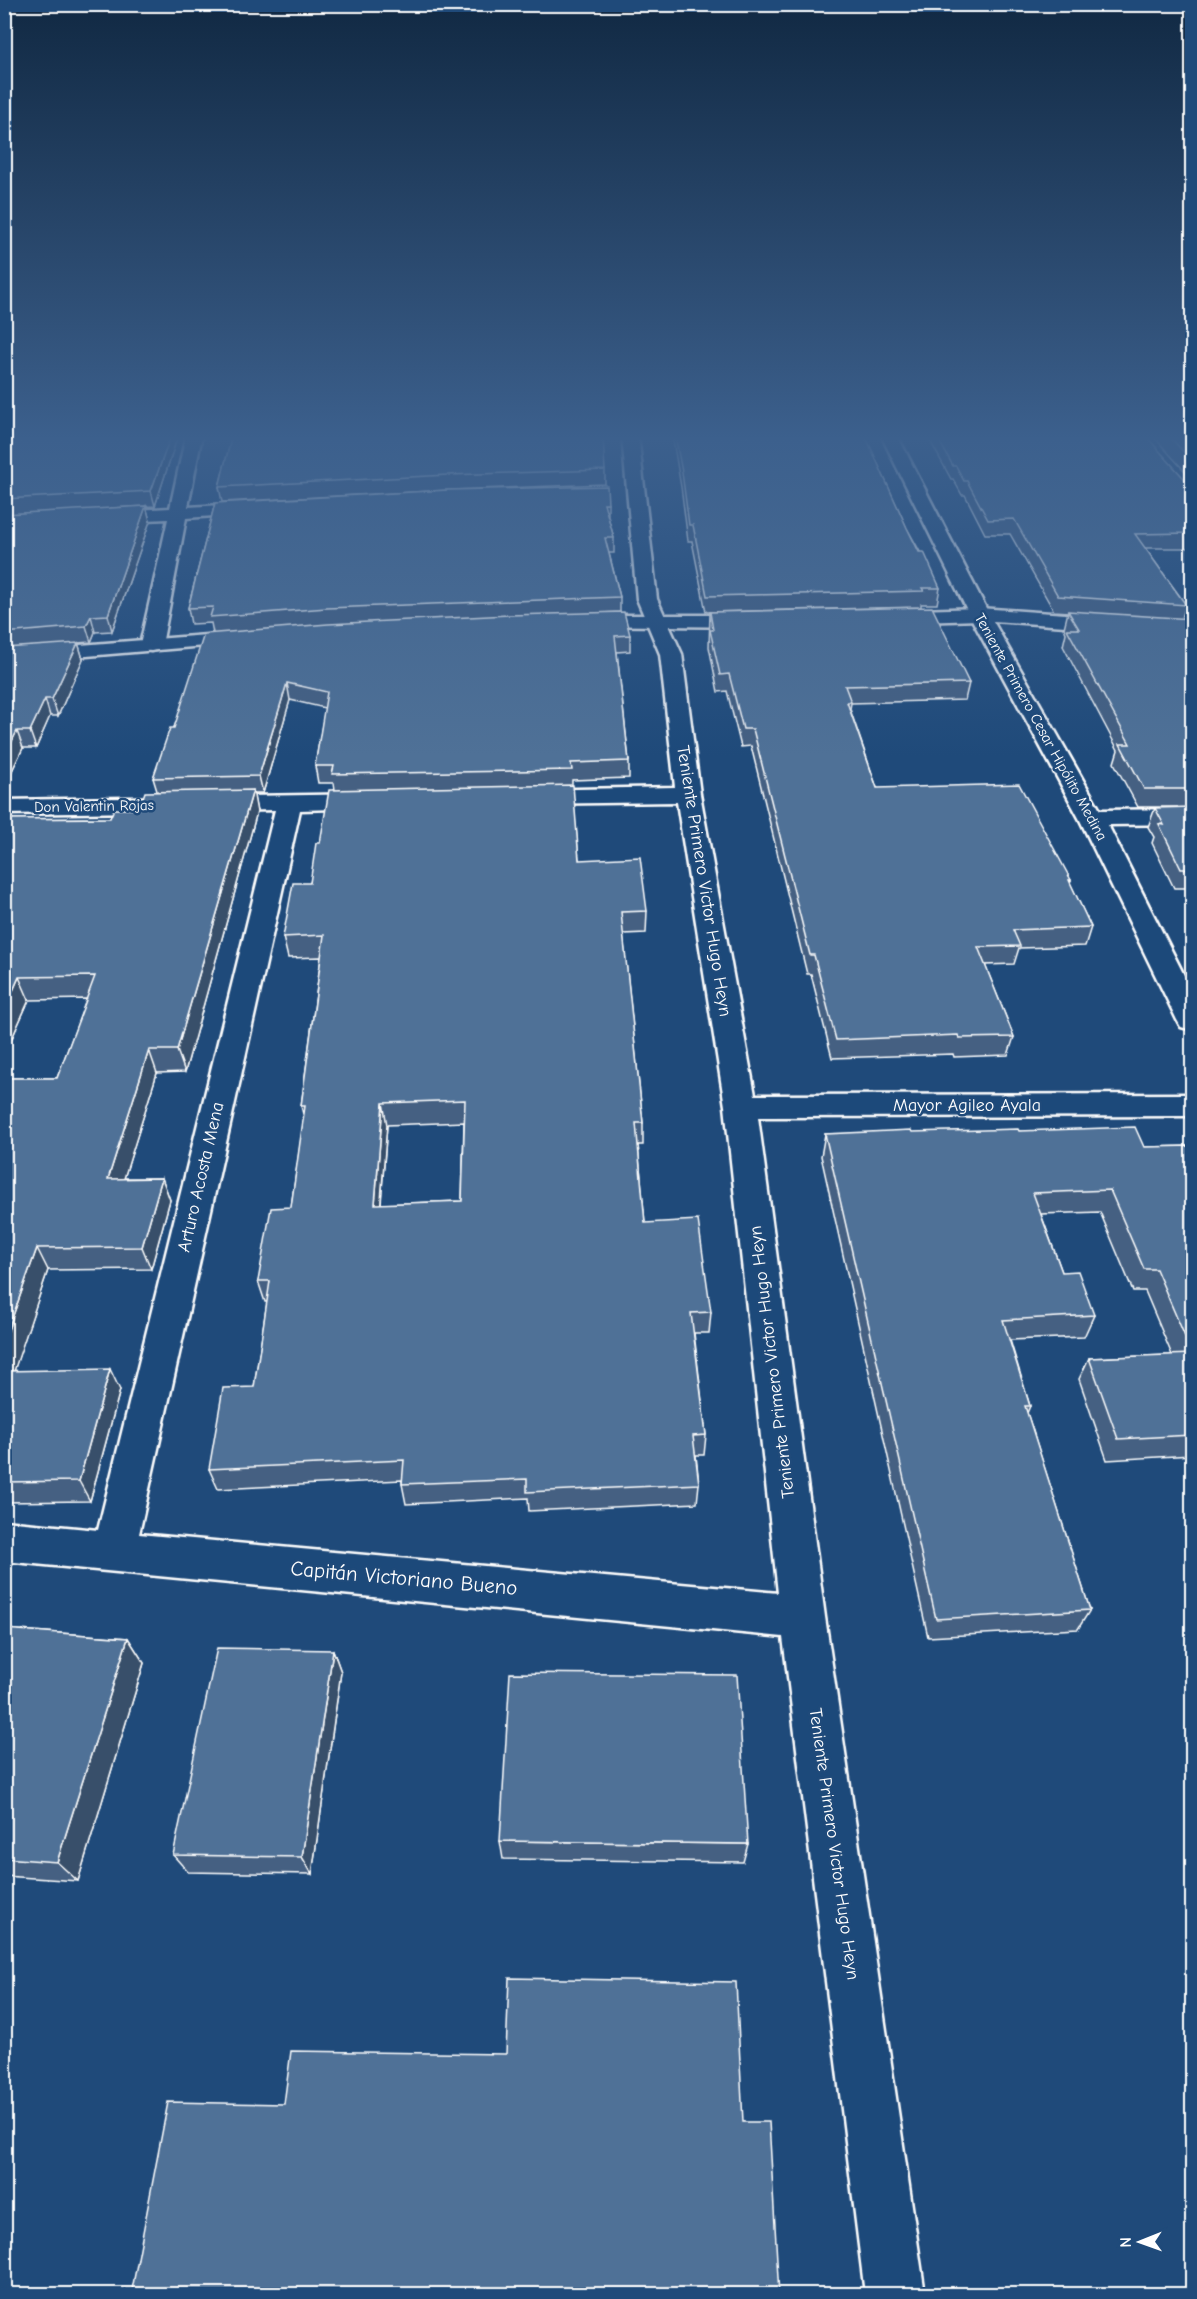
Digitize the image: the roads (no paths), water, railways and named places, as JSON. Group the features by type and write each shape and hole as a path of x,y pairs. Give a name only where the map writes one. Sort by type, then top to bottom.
{"street":[{"path":"151,645 171,542"},
{"name":"Teniente Primero Victor Hugo Heyn","path":"642,542 647,599 671,654 688,794 741,1106 803,1617 895,2295"},
{"name":"Teniente Primero Cesar Hipólito Medina","path":"942,542 978,614 1092,818 1192,1020"},
{"path":"871,617 978,614 1192,629"},
{"path":"555,622 775,620"},
{"path":"4,657 270,636"},
{"path":"500,798 688,794"},
{"name":"Don Valentin Rojas","path":"4,807 394,800"},
{"name":"Arturo Acosta Mena","path":"114,1551 289,802"},
{"path":"1092,818 1192,816"},
{"name":"Mayor Agileo Ayala","path":"741,1106 1192,1105"},
{"name":"Capitán Victoriano Bueno","path":"4,1540 803,1617"}]}
